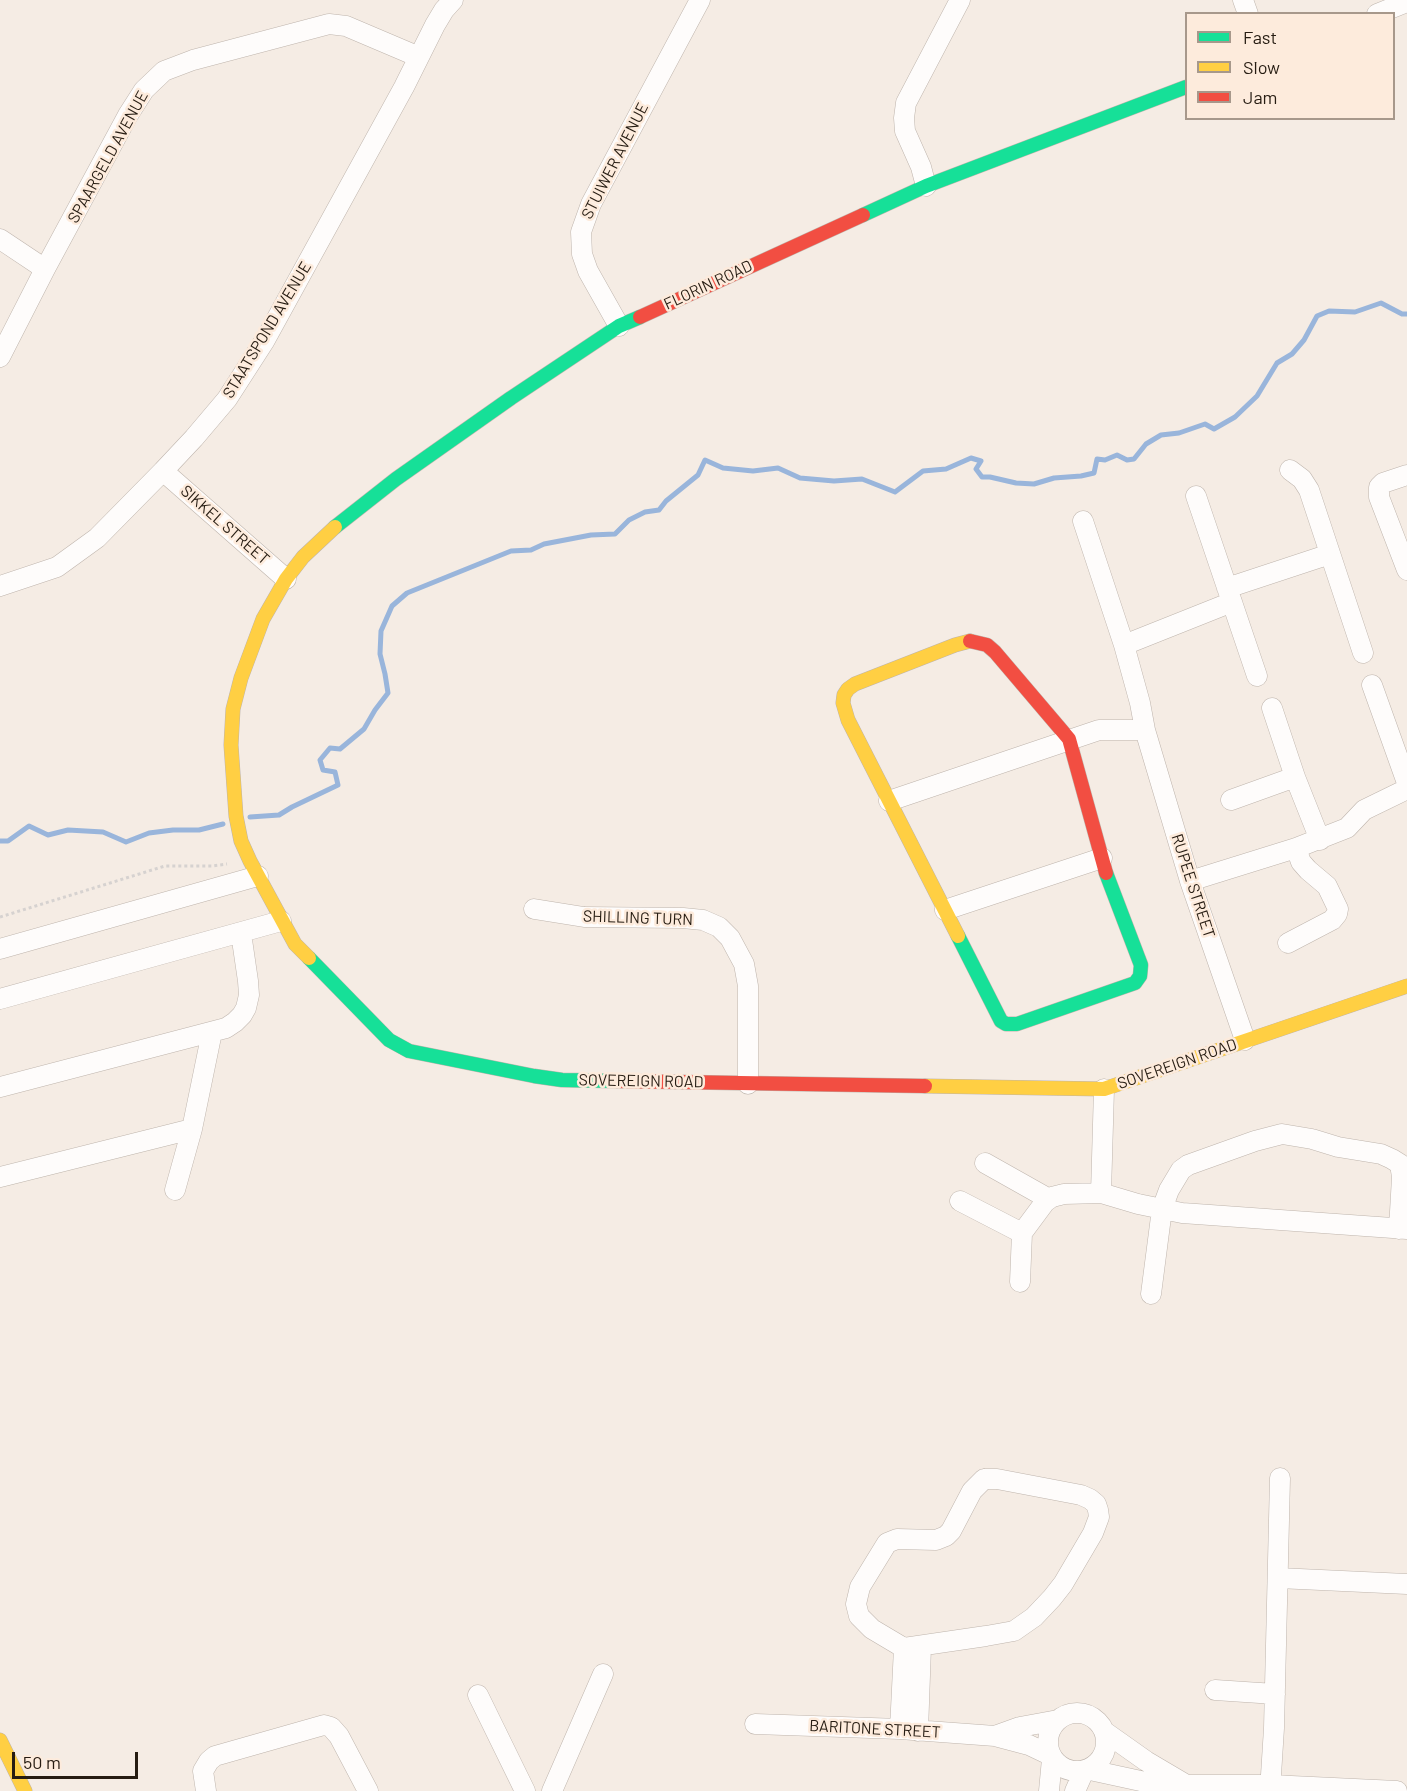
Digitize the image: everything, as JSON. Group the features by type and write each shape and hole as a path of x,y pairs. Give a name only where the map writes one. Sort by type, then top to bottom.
{"street":[{"name":"STAATSPOND AVENUE","path":"0,586 57,567 96,538 163,471 227,399 265,340 444,10 453,0"},
{"name":"STUIWER AVENUE","path":"619,326 588,272 582,254 581,232 591,204 700,0"},
{"path":"927,186 905,131 906,103 960,0"},
{"path":"1382,12 1407,2"},
{"name":"SPAARGELD AVENUE","path":"0,357 128,115 144,90 164,71 193,60 329,24 346,26 419,57"},
{"name":"FLORIN ROAD","path":"286,579 303,557 344,519 511,398 619,326 927,186 1185,87"},
{"path":"0,238 45,269"},
{"path":"1290,470 1302,479 1309,490 1363,653"},
{"name":"SIKKEL STREET","path":"163,471 286,579"},
{"path":"1407,475 1383,483 1379,487 1379,497 1407,570"},
{"path":"1196,496 1257,676"},
{"name":"RUPEE STREET","path":"1083,521 1124,645 1145,730 1190,881 1245,1040"},
{"path":"1124,645 1230,595 1330,554"},
{"name":"SOVEREIGN ROAD","path":"286,579 263,619 252,646 240,678 233,710 231,745 235,806 242,841 254,869 295,945 389,1040 410,1051 534,1076 594,1082 1104,1089 1407,986"},
{"path":"970,641 987,645 995,652 1069,740 1107,875 1141,965 1140,976 1135,983 1017,1024 1006,1024 1000,1021 848,720 844,695 848,688 855,684 970,641"},
{"path":"1372,685 1407,783"},
{"path":"1272,708 1295,777 1320,840"},
{"path":"889,801 1099,730 1145,730"},
{"path":"1231,800 1295,777"},
{"path":"1190,881 1320,840 1347,828 1364,810 1407,789"},
{"path":"1288,943 1332,920 1338,909 1327,886 1308,870 1296,848"},
{"path":"945,910 1102,858"},
{"path":"0,949 254,869"},
{"name":"SHILLING TURN","path":"534,909 584,917 683,918 703,920 719,927 730,938 744,963 748,986 748,1084"},
{"path":"0,999 281,921"},
{"path":"0,1087 226,1028 242,1015 249,995 241,933"},
{"path":"176,1190 192,1129 212,1032"},
{"path":"1101,1193 1104,1089"},
{"path":"0,1177 192,1129"},
{"path":"1020,1282 1022,1233 1049,1199 1057,1195 1101,1193 1162,1209 1182,1213 1403,1229 1400,1164 1381,1154 1282,1134 1255,1141 1188,1165 1175,1178 1162,1209 1151,1294"},
{"path":"985,1163 1049,1199"},
{"path":"960,1201 1022,1233"},
{"path":"1270,1788 1275,1694 1280,1478"},
{"path":"984,1479 997,1479 1081,1495 1096,1504 1099,1517 1093,1533 1063,1584 1034,1617 1014,1630 912,1647 872,1629 859,1616 856,1604 860,1587 888,1543 897,1539 936,1539 946,1536 951,1531 972,1491 984,1479"},
{"path":"1278,1578 1407,1584"},
{"path":"909,1730 912,1647"},
{"path":"552,1791 603,1674"},
{"path":"1215,1690 1275,1694"},
{"path":"478,1695 525,1791"},
{"path":"1049,1791 1051,1757 1048,1736 1058,1720 1075,1713 1084,1714 1100,1724 1107,1742 1101,1760 1087,1770 1075,1791"},
{"name":"BARITONE STREET","path":"994,1736 1020,1727 1058,1720"},
{"name":"BARITONE STREET","path":"755,1724 994,1736 1029,1745 1051,1757"},
{"path":"206,1791 203,1771 215,1756 324,1725 335,1730 368,1791"},
{"path":"1105,1732 1146,1761 1187,1785"},
{"path":"0,1740 25,1791"},
{"path":"1051,1757 1061,1767 1072,1772 1087,1770 1150,1783 1397,1791"}],"path":[{"path":"0,917 165,866 254,869"}],"waterway":[{"path":"250,817 279,815 338,785 335,772 323,770 320,760 330,748 340,749 364,729 388,693 380,654 381,631 392,606 407,593 511,551 531,550 544,544 591,535 615,534 629,520 645,512 659,510 666,501 698,475 705,460 723,468 753,471 778,468 800,478 834,481 862,479 895,492 923,471 946,469 971,458 981,461 976,469 982,477 1016,483 1034,484 1054,478 1081,476 1094,473 1097,459 1105,460 1117,455 1127,460 1134,459 1146,444 1161,435 1179,433 1205,424 1214,429 1235,417 1257,396 1277,363 1292,354 1304,340 1317,316 1329,311 1355,312 1381,303 1402,314 1407,314"},
{"path":"0,841 8,841 29,826 48,835 68,830 103,832 126,842 149,833 199,830 223,824"}],"traffic: fast":[{"path":"863,215 926,186 1185,87"},
{"path":"335,527 396,479 511,398 619,326 640,317"},
{"path":"958,936 1001,1021 1006,1024 1017,1024 1135,983 1140,976 1141,965 1106,873"},
{"path":"309,958 389,1040 409,1051 534,1076 562,1080 617,1081"}],"traffic: slow":[{"path":"309,958 295,944 241,841 236,816 231,745 233,709 241,678 263,619 286,579 303,557 335,527"},
{"path":"958,936 848,720 843,703 844,695 855,684 970,641"},
{"path":"925,1086 1104,1089 1407,986"},
{"path":"0,1740 25,1791"}],"traffic: jam":[{"path":"640,317 863,215"},
{"path":"970,641 987,645 995,652 1069,739 1106,873"},
{"path":"617,1081 925,1086"}]}
